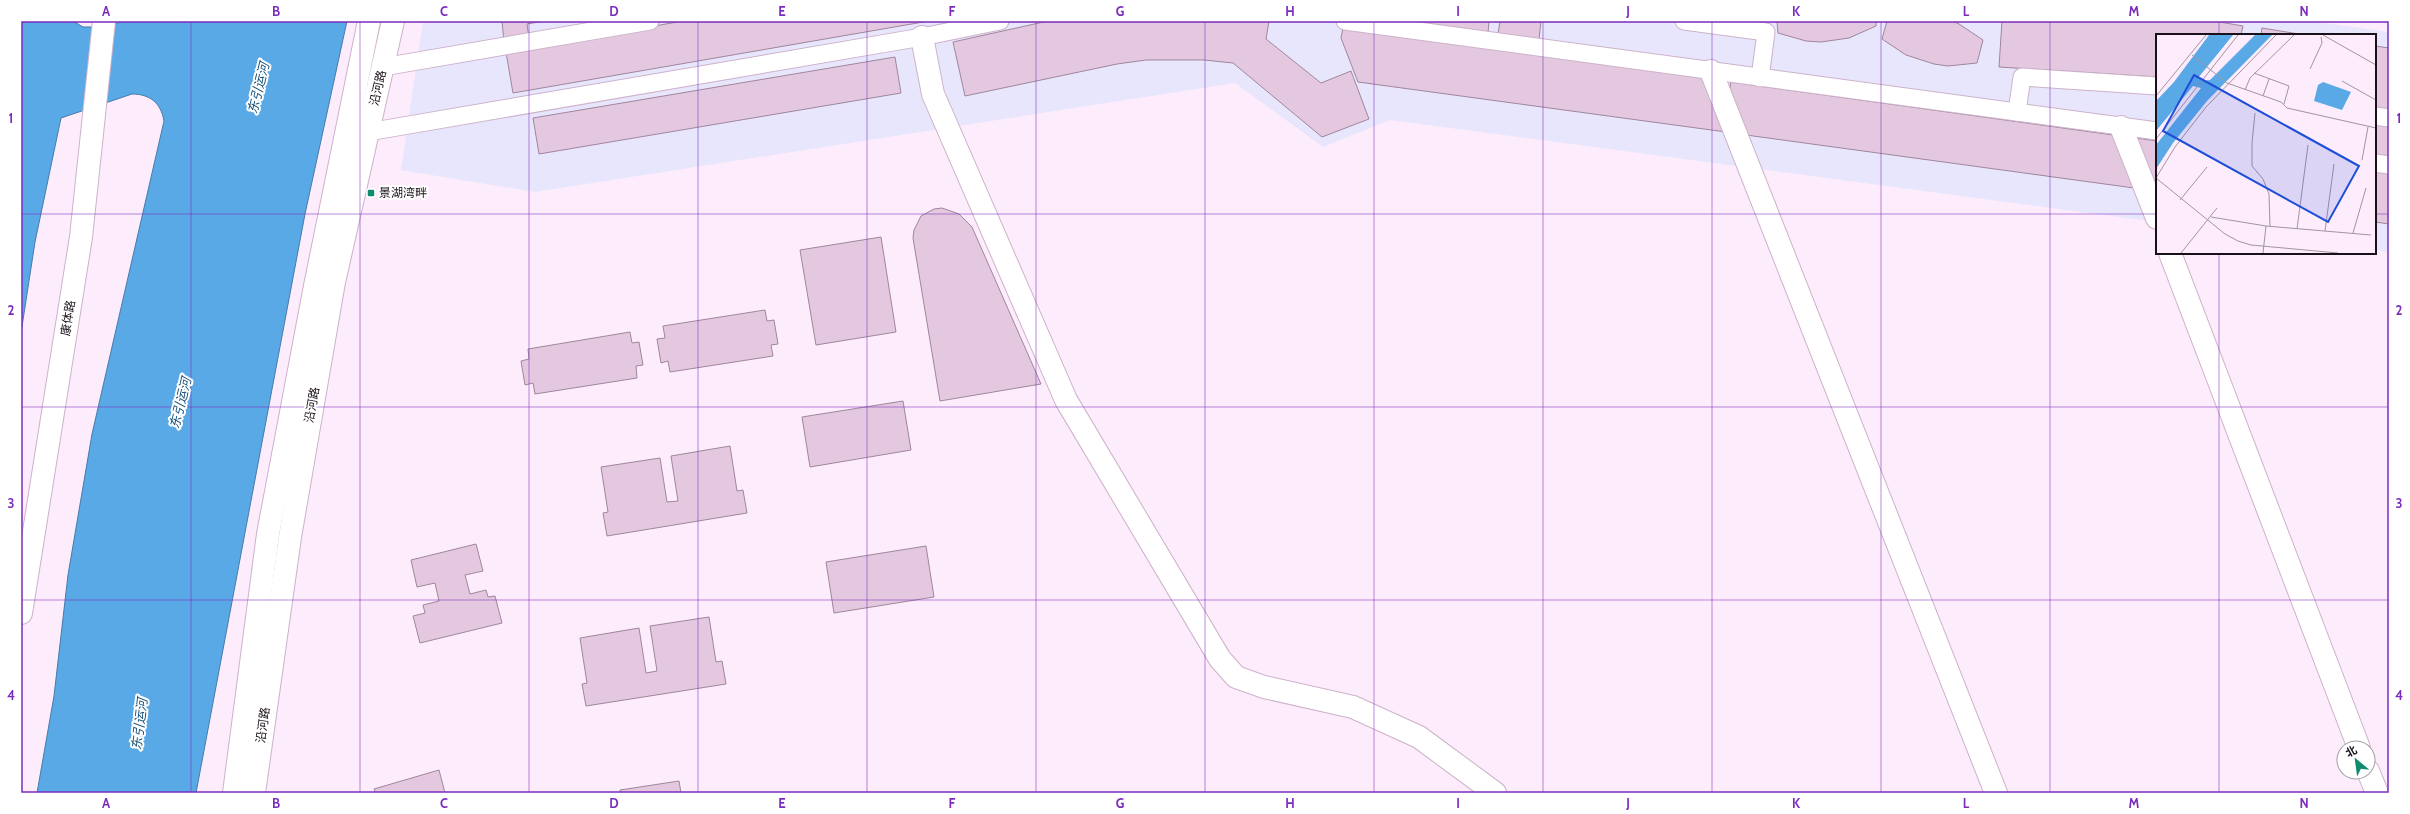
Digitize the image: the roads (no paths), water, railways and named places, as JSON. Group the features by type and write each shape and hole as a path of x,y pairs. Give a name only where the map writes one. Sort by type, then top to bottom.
{"street":[{"name":"康体路","path":"21,613 81,237 104,21"},
{"name":"沿河路","path":"234,793 268,534 315,286 370,21"},
{"name":"沿河路","path":"254,793 290,537 334,282 393,21"},
{"path":"383,67 650,21"},
{"path":"368,132 922,38 1000,21"},
{"path":"1345,21 2156,131"},
{"path":"1684,21 1766,32 1760,78"},
{"path":"922,38 933,94 1066,400 1220,659 1236,677 1264,686 1353,707 1419,737 1495,793"},
{"path":"1711,71 1996,793"},
{"path":"2017,112 2022,77 2156,86"},
{"path":"2376,116 2389,118"},
{"path":"2121,126 2156,215"},
{"path":"2376,163 2389,165"},
{"path":"2170,254 2356,740"},
{"path":"2371,780 2376,793"}],"water":[{"name":"东引运河","path":"21,21 73,21 83,27 95,27 128,21 347,21 305,214 196,793 37,793 54,696 68,575 92,434 164,121 160,109 154,101 138,94 132,94 61,118 35,242 21,333"}],"place":[{"name":"景湖湾畔","path":"371,193"}]}
